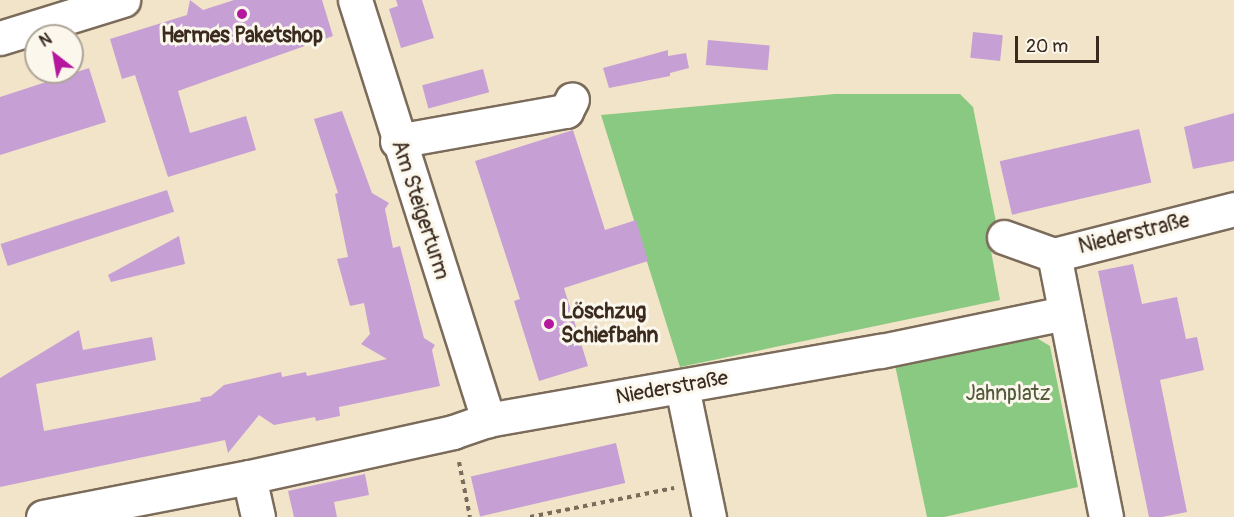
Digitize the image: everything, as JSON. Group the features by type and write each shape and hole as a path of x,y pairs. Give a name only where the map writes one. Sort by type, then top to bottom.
{"street":[{"path":"0,38 123,0"},
{"name":"Am Steigerturm","path":"355,0 397,141 488,420"},
{"path":"397,141 566,111 572,99"},
{"name":"Niederstraße","path":"43,517 249,477 453,432 488,420 682,387 1064,313 1054,255 1234,209"},
{"path":"1004,237 1054,255"},
{"path":"1064,313 1106,517"},
{"path":"682,387 709,517"},
{"path":"249,477 258,517"}],"path":[{"path":"453,432 470,517"},
{"path":"530,517 701,482"}],"green space":[{"path":"835,94 960,94 973,107 999,237 989,240 1000,300 680,367 601,115"},
{"name":"Jahnplatz","path":"1035,337 1050,346 1078,487 944,517 927,517 895,365"}],"building":[{"path":"190,0 203,10 234,0 322,0 333,36 178,91 190,133 246,116 256,150 168,177 135,75 122,79 110,39 187,15"},
{"path":"396,0 422,0 434,38 401,48 389,9 398,6"},
{"path":"973,32 1003,35 1000,61 970,58"},
{"path":"708,40 770,45 768,70 706,65"},
{"path":"668,50 668,56 686,53 689,68 670,73 670,76 609,88 603,68"},
{"path":"89,68 106,122 0,155 0,97 40,84 84,84 84,70"},
{"path":"483,69 489,92 428,108 422,85"},
{"path":"342,111 372,193 389,203 385,209 393,248 400,246 424,338 435,345 432,350 440,386 339,407 340,416 316,421 315,417 274,425 259,415 228,453 225,440 0,487 0,378 79,330 83,350 152,337 156,360 36,384 44,431 201,401 200,398 211,396 224,385 281,372 282,377 306,372 307,376 387,359 361,344 370,334 364,303 350,306 337,259 348,257 335,194 338,193 314,119"},
{"path":"1234,113 1234,161 1193,169 1184,127"},
{"path":"1139,129 1151,183 1012,215 1000,161"},
{"path":"573,130 605,230 636,220 648,261 564,288 588,366 539,381 514,301 520,299 475,161"},
{"path":"167,190 174,212 8,266 1,244"},
{"path":"179,236 185,264 111,282 108,275"},
{"path":"1133,264 1142,304 1177,297 1186,339 1197,337 1204,370 1160,380 1187,512 1162,517 1149,517 1098,271"},
{"path":"616,443 625,483 480,516 471,477"},
{"path":"365,474 369,495 334,502 337,517 294,517 288,491"}],"place":[{"name":"Hermes Paketshop","path":"242,14"},
{"name":"Löschzug Schiefbahn","path":"549,324"}]}
